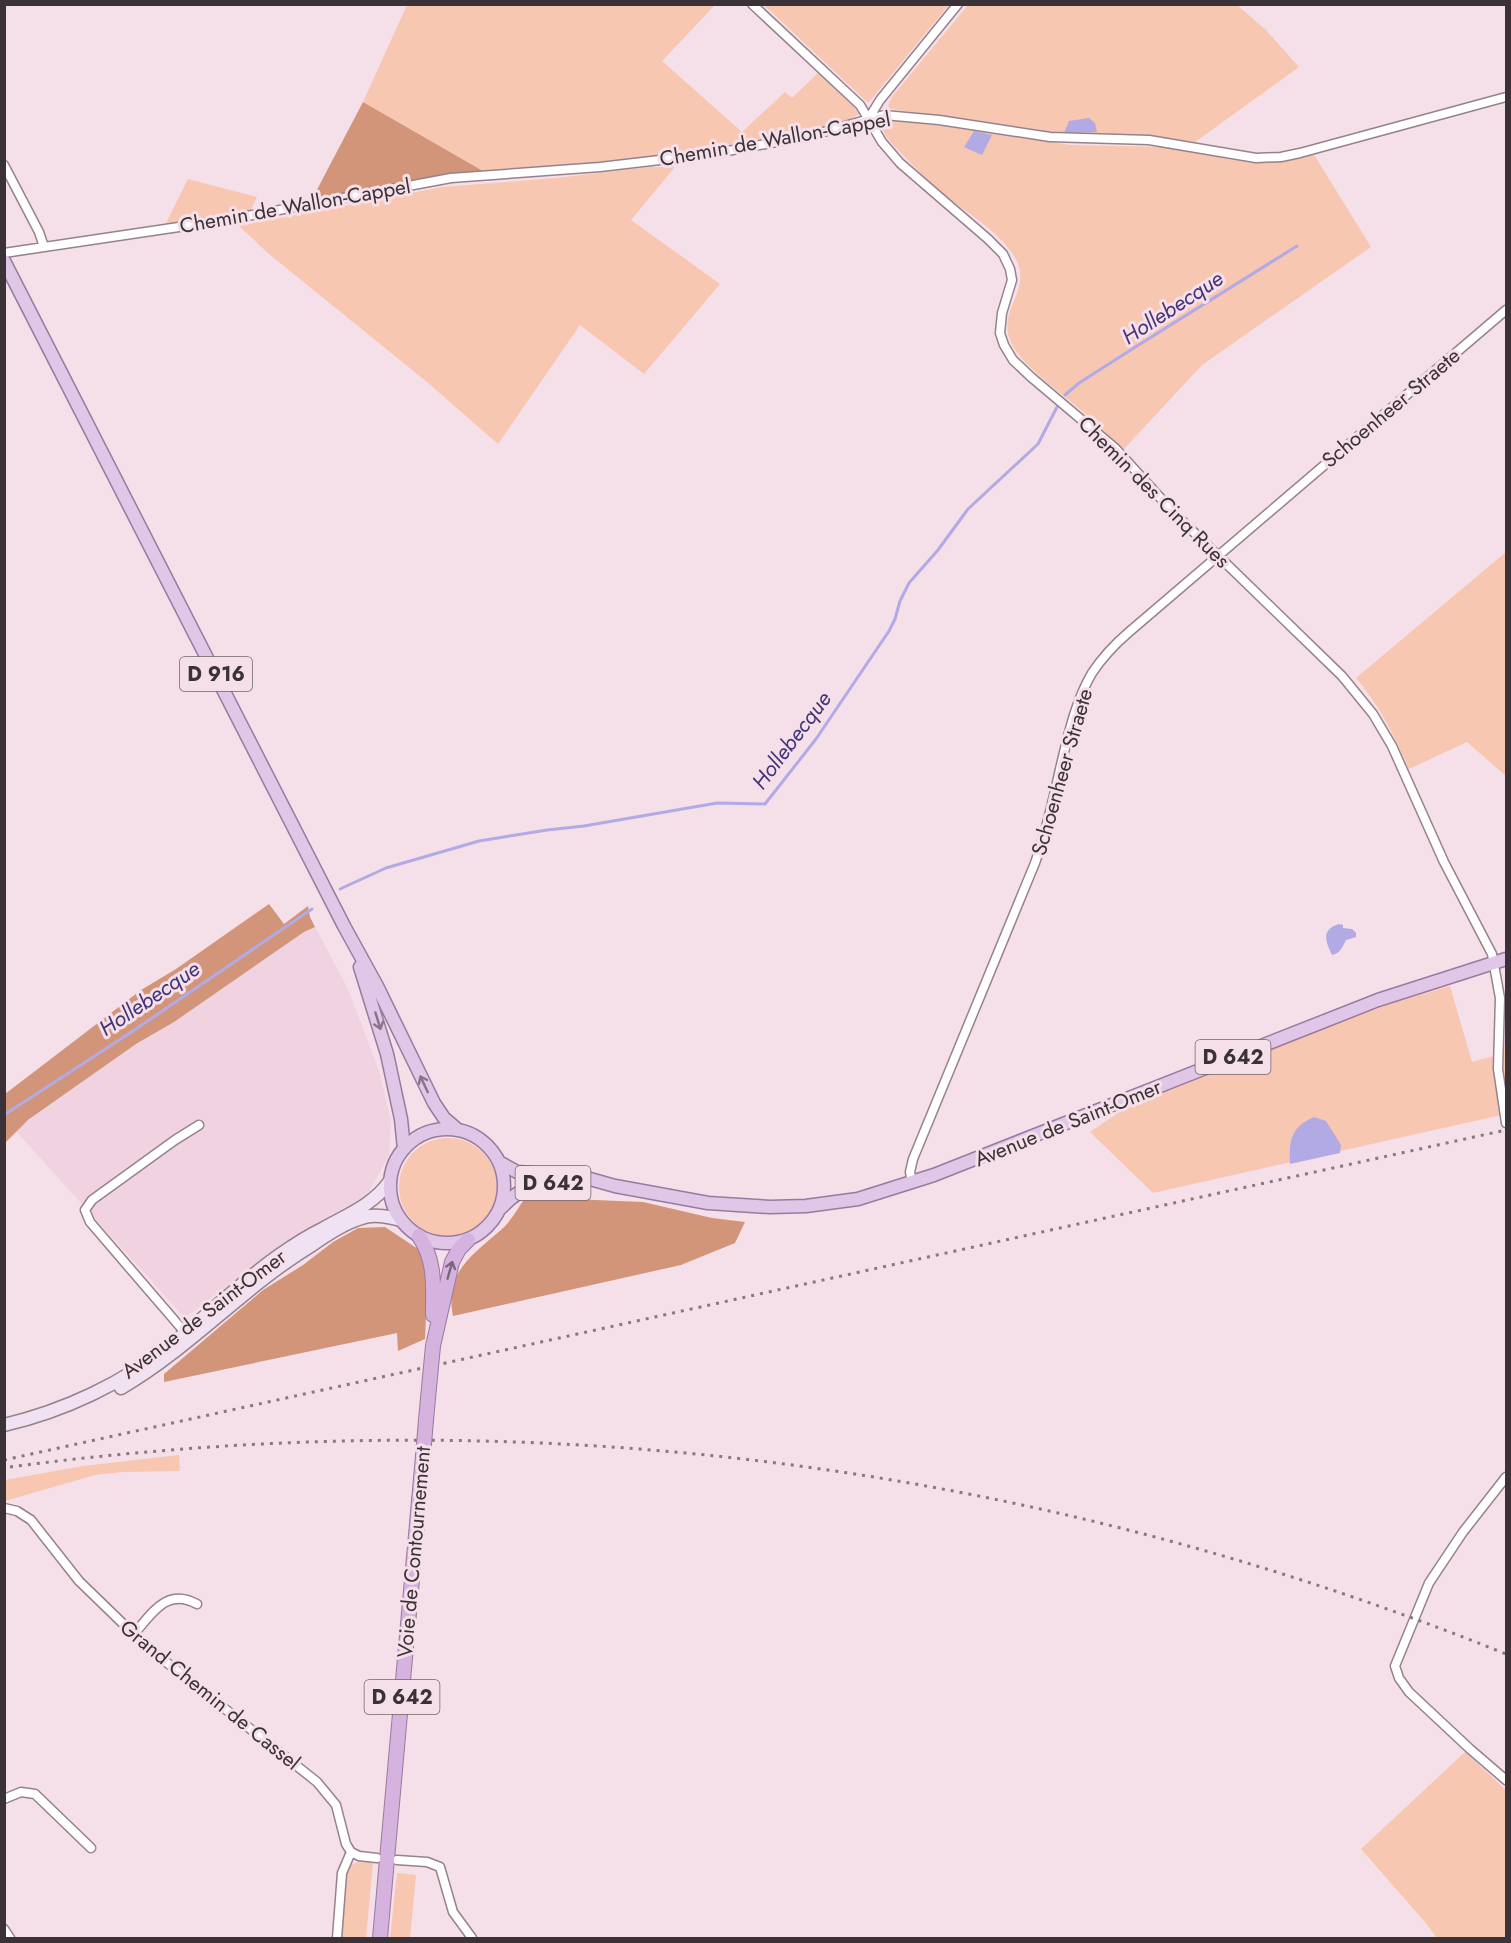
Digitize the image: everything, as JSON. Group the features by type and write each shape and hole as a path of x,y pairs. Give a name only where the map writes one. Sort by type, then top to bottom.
{"highway":[{"name":"Voie de Contournement","path":"380,1938 433,1346 433,1269 428,1251 419,1236"},
{"name":"Voie de Contournement","path":"433,1346 452,1262 459,1249 468,1240"}],"main road":[{"name":"D 916","path":"4,261 344,926 377,986 437,1109 444,1119 458,1130"},
{"name":"D 916","path":"344,926 367,986 384,1043 402,1119 404,1149"},
{"name":"Avenue de Saint-Omer","path":"499,1162 517,1172 583,1177 615,1186 708,1203 770,1208 840,1202 912,1183 1378,1000 1501,961"},
{"path":"458,1130 483,1141 491,1149 499,1162 505,1183 500,1209 489,1226 468,1240 443,1243 419,1236 401,1220 392,1201 390,1180 395,1164 404,1149 412,1142 426,1133 458,1130"},
{"name":"Avenue de Saint-Omer","path":"4,1430 54,1418 99,1400 156,1366 236,1288 308,1237 373,1201 390,1180"},
{"name":"Avenue de Saint-Omer","path":"500,1209 519,1191 535,1184 615,1186"},
{"name":"Avenue de Saint-Omer","path":"4,1425 57,1409 101,1389 143,1365 188,1336 266,1276 352,1222 369,1216 401,1220"}],"street":[{"name":"Chemin des Cinq Rues","path":"752,4 860,105 882,142 900,164 994,244 1006,260 1012,280 1002,313 1000,333 1013,360 1030,377 1109,442 1167,505 1335,669 1373,714 1392,746 1436,845 1487,943 1501,961 1498,1076 1506,1123"},
{"path":"869,118 880,100 958,4"},
{"name":"Chemin de Wallon-Cappel","path":"4,253 252,216 451,178 611,166 711,154 818,134 884,115 1050,137 1149,140 1236,156 1272,158 1300,153 1506,97"},
{"path":"4,165 39,232 44,247"},
{"name":"Schoenheer Straete","path":"912,1183 911,1168 915,1152 1035,862 1048,820 1070,729 1082,693 1093,672 1119,641 1506,310"},
{"path":"188,1336 90,1222 86,1210 92,1200 199,1125"},
{"path":"1506,1477 1460,1537 1429,1583 1395,1666 1398,1678 1409,1692 1506,1780"},
{"name":"Grand Chemin de Cassel","path":"4,1508 17,1510 31,1520 72,1574 133,1635 322,1787 338,1811 346,1844 351,1852"},
{"path":"133,1635 168,1600 184,1598 197,1604"},
{"path":"4,1799 21,1792 35,1794 91,1848"},
{"path":"337,1938 342,1873 351,1852 359,1856 377,1858"},
{"path":"398,1860 438,1865 453,1912 471,1938"},
{"path":"4,1929 10,1938"}],"shaded area":[{"path":"716,4 662,61 742,132 785,92 792,98 819,72 853,105 859,114 849,120 796,133 674,154 564,166 483,171 363,102 407,5"},
{"path":"946,4 948,6 867,102 764,5"},
{"path":"968,5 1237,5 1266,30 1299,67 1195,142 1130,134 1059,134 888,107 891,98"},
{"path":"363,102 483,171 310,203"},
{"path":"1089,118 1095,123 1097,132 1064,133 1069,121"},
{"path":"893,121 1071,145 1162,147 1251,163 1287,160 1313,153 1371,247 1202,365 1123,450 1020,357 1010,340 1007,328 1008,317 1019,287 1019,265 1006,245 992,231 951,200 891,143 882,128 886,122"},
{"path":"974,131 992,135 982,155 964,147"},
{"path":"649,167 675,167 631,220 720,284 644,374 580,325 498,444 427,382 269,254 239,226 442,187 556,178"},
{"path":"188,179 257,197 249,214 165,225"},
{"path":"1506,552 1506,776 1467,742 1409,769 1386,721 1356,678"},
{"path":"269,904 284,924 308,906 315,927 304,932 174,1022 136,1044 28,1120 5,1143 5,1094 141,990 176,969"},
{"path":"1339,924 1343,925 1343,928 1352,929 1356,937 1346,940 1339,951 1332,955 1326,937 1329,930"},
{"path":"315,927 348,989 379,1071 391,1121 389,1155 367,1195 285,1241 185,1318 15,1130 136,1044 174,1022 304,932"},
{"path":"1450,986 1472,1062 1504,1053 1506,1025 1506,1114 1153,1193 1090,1132 1130,1105 1303,1036 1393,1003"},
{"path":"1314,1117 1326,1121 1341,1145 1340,1153 1290,1164 1293,1135 1300,1125"},
{"path":"448,1138 467,1141 483,1152 494,1168 497,1187 494,1206 483,1222 467,1233 448,1236 429,1233 413,1222 402,1206 399,1187 402,1168 413,1152 429,1141"},
{"path":"527,1195 643,1202 712,1218 745,1222 735,1243 681,1265 453,1316 451,1300 453,1287 463,1265 506,1225"},
{"path":"385,1227 421,1251 428,1270 425,1339 398,1351 397,1333 164,1382 164,1374 263,1290 303,1265 333,1242 358,1228"},
{"path":"179,1455 180,1471 95,1475 5,1501 5,1480 83,1466"},
{"path":"1465,1752 1506,1790 1506,1938 1437,1938 1361,1849"},
{"path":"358,1861 373,1862 366,1938 340,1938 346,1873 349,1867"},
{"path":"397,1873 416,1875 410,1938 390,1938"}],"waterway":[{"name":"Hollebecque","path":"1065,395 1079,383 1297,246"},
{"name":"Hollebecque","path":"340,889 386,868 479,841 717,803 765,804 816,739 889,631 909,583 938,550 968,509 1038,444 1057,407"},
{"name":"Hollebecque","path":"4,1115 130,1033 312,909"}],"railway":[{"path":"4,1460 1506,1130"},
{"path":"10,1467 202,1448 393,1440 583,1445 770,1462 957,1492 1141,1533 1324,1587 1506,1654"}]}
